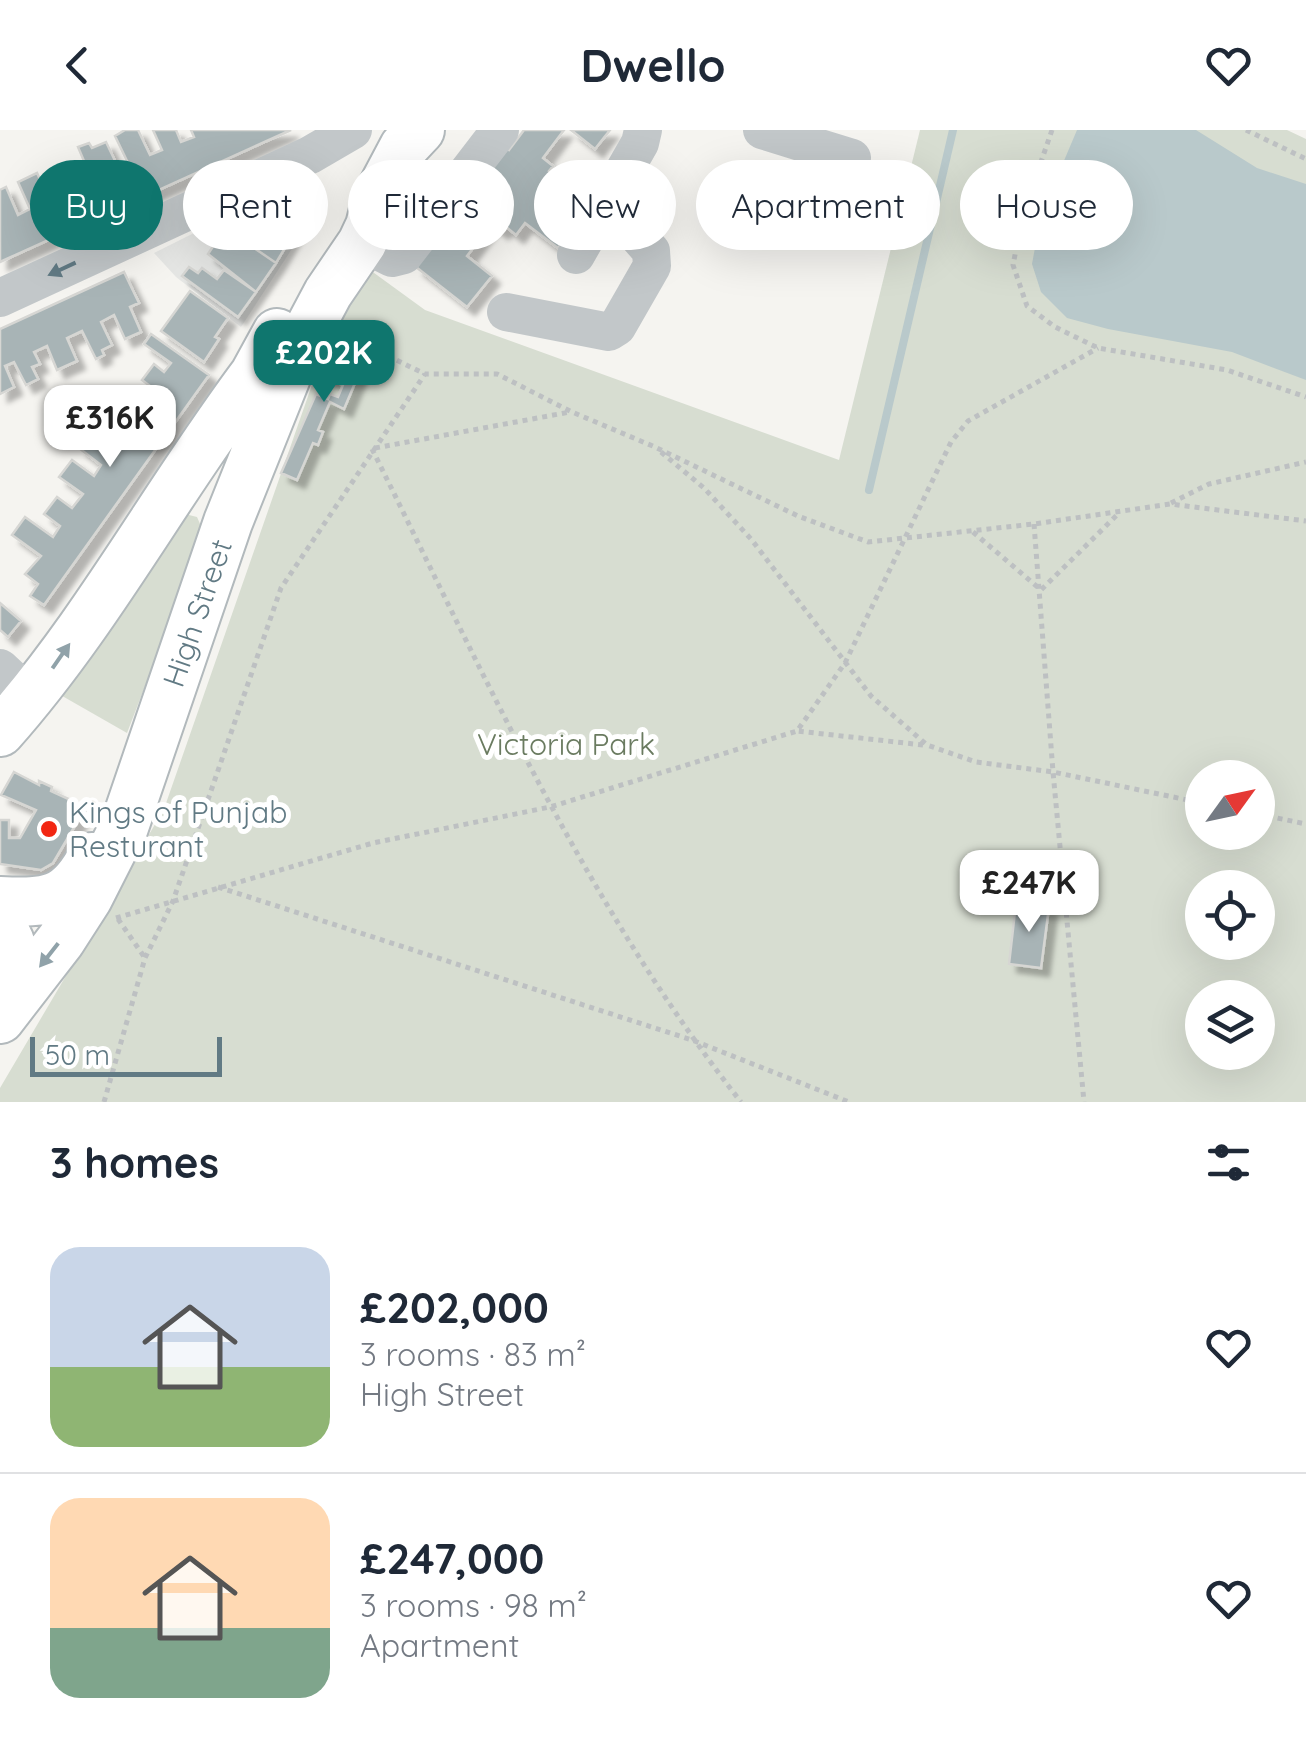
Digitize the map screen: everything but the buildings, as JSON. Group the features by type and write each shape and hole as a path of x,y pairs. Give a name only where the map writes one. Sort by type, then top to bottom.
{"main road":[{"name":"High Street","path":"389,160 397,136"},
{"name":"High Street","path":"0,1018 62,940 124,827 228,522 240,428 254,375 307,280 348,221"},
{"name":"High Street","path":"240,428 294,357 328,293 357,250"},
{"path":"10,699 162,507 240,428"},
{"path":"162,507 192,498 212,505 228,522"},
{"path":"0,901 36,903 69,891 87,867 152,743"},
{"path":"0,921 10,942 0,994"}],"street":[{"path":"0,298 310,156 353,130"},
{"path":"477,160 500,130"},
{"path":"630,160 643,130"},
{"path":"762,130 852,158"},
{"path":"376,250 392,258 408,250"},
{"path":"576,255 579,250"},
{"path":"506,312 609,332 617,328 652,266 650,250"}],"path":[{"path":"1052,130 1022,214 1014,266 1027,306 1055,328 1098,348 1228,370 1306,396"},
{"path":"1246,130 1256,138 1306,158"},
{"path":"335,329 425,374 497,374 798,516 868,542 1170,504 1306,521"},
{"path":"797,732 845,663 951,442 968,421 1098,348"},
{"path":"104,1102 145,958 173,901 281,588 425,374"},
{"path":"372,449 572,412"},
{"path":"655,446 704,488 752,540 871,696 927,745"},
{"path":"372,449 550,807 692,1040 741,1102"},
{"path":"1170,504 1210,484 1306,462"},
{"path":"1041,590 1121,512"},
{"path":"1034,524 1084,1102"},
{"path":"971,531 1041,590"},
{"path":"118,919 373,843 550,807 797,732 927,745 976,762 1053,772 1185,799"},
{"path":"1275,818 1306,824"},
{"path":"218,887 692,1040 848,1102"},
{"path":"107,914 118,919 145,958"}],"shaded area":[{"path":"1077,130 1196,130 1257,168 1306,184 1306,380 1232,352 1067,318 1041,292 1032,264 1035,250 1133,250 1133,160 1064,160"},
{"path":"183,238 183,250 291,250 241,327 176,277 154,253"}],"green space":[{"name":"Victoria Park","path":"920,130 1287,130 1306,139 1306,1102 0,1102 0,1088 164,809 329,336 370,270 425,310 839,460 891,250 940,250 940,160 913,160"},
{"path":"177,512 197,517 204,533 127,733 50,689"}],"waterway":[{"path":"869,490 953,130"}],"place":[{"name":"Kings of Punjab Resturant","path":"49,829"}]}
